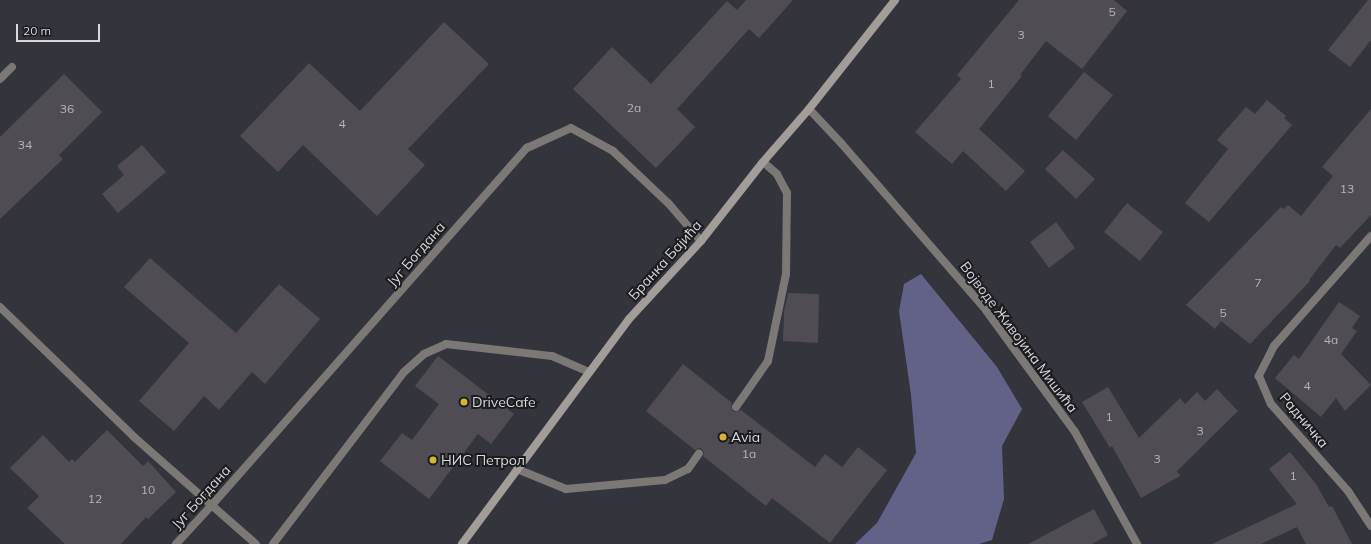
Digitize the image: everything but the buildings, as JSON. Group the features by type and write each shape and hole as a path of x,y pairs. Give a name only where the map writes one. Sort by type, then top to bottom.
{"main road":[{"name":"Бранка Бајића","path":"462,544 628,319 701,241 763,162 809,109 895,0"}],"street":[{"path":"0,79 12,67"},
{"name":"Војводе Живојина Мишића","path":"809,109 840,142 982,305 1075,432 1137,544"},
{"name":"Југ Богдана","path":"176,544 527,148 571,128 613,150 669,204 701,241"},
{"path":"736,407 768,361 786,274 787,193 777,174 763,162"},
{"name":"Радничка","path":"1371,236 1274,346 1259,376 1271,404 1348,491 1371,526"},
{"path":"0,307 134,437 256,544"},
{"path":"273,544 404,372 424,354 446,344 552,356 589,372"},
{"path":"516,469 566,489 665,480 688,469 700,453"}],"shaded area":[{"path":"921,274 997,367 1022,409 1002,446 1004,499 992,540 979,544 855,544 877,523 916,453 911,395 899,311 904,284"}],"place":[{"name":"DriveCafe","path":"464,402"},
{"name":"Avia","path":"723,437"},
{"name":"НИС Петрол","path":"433,460"}]}
